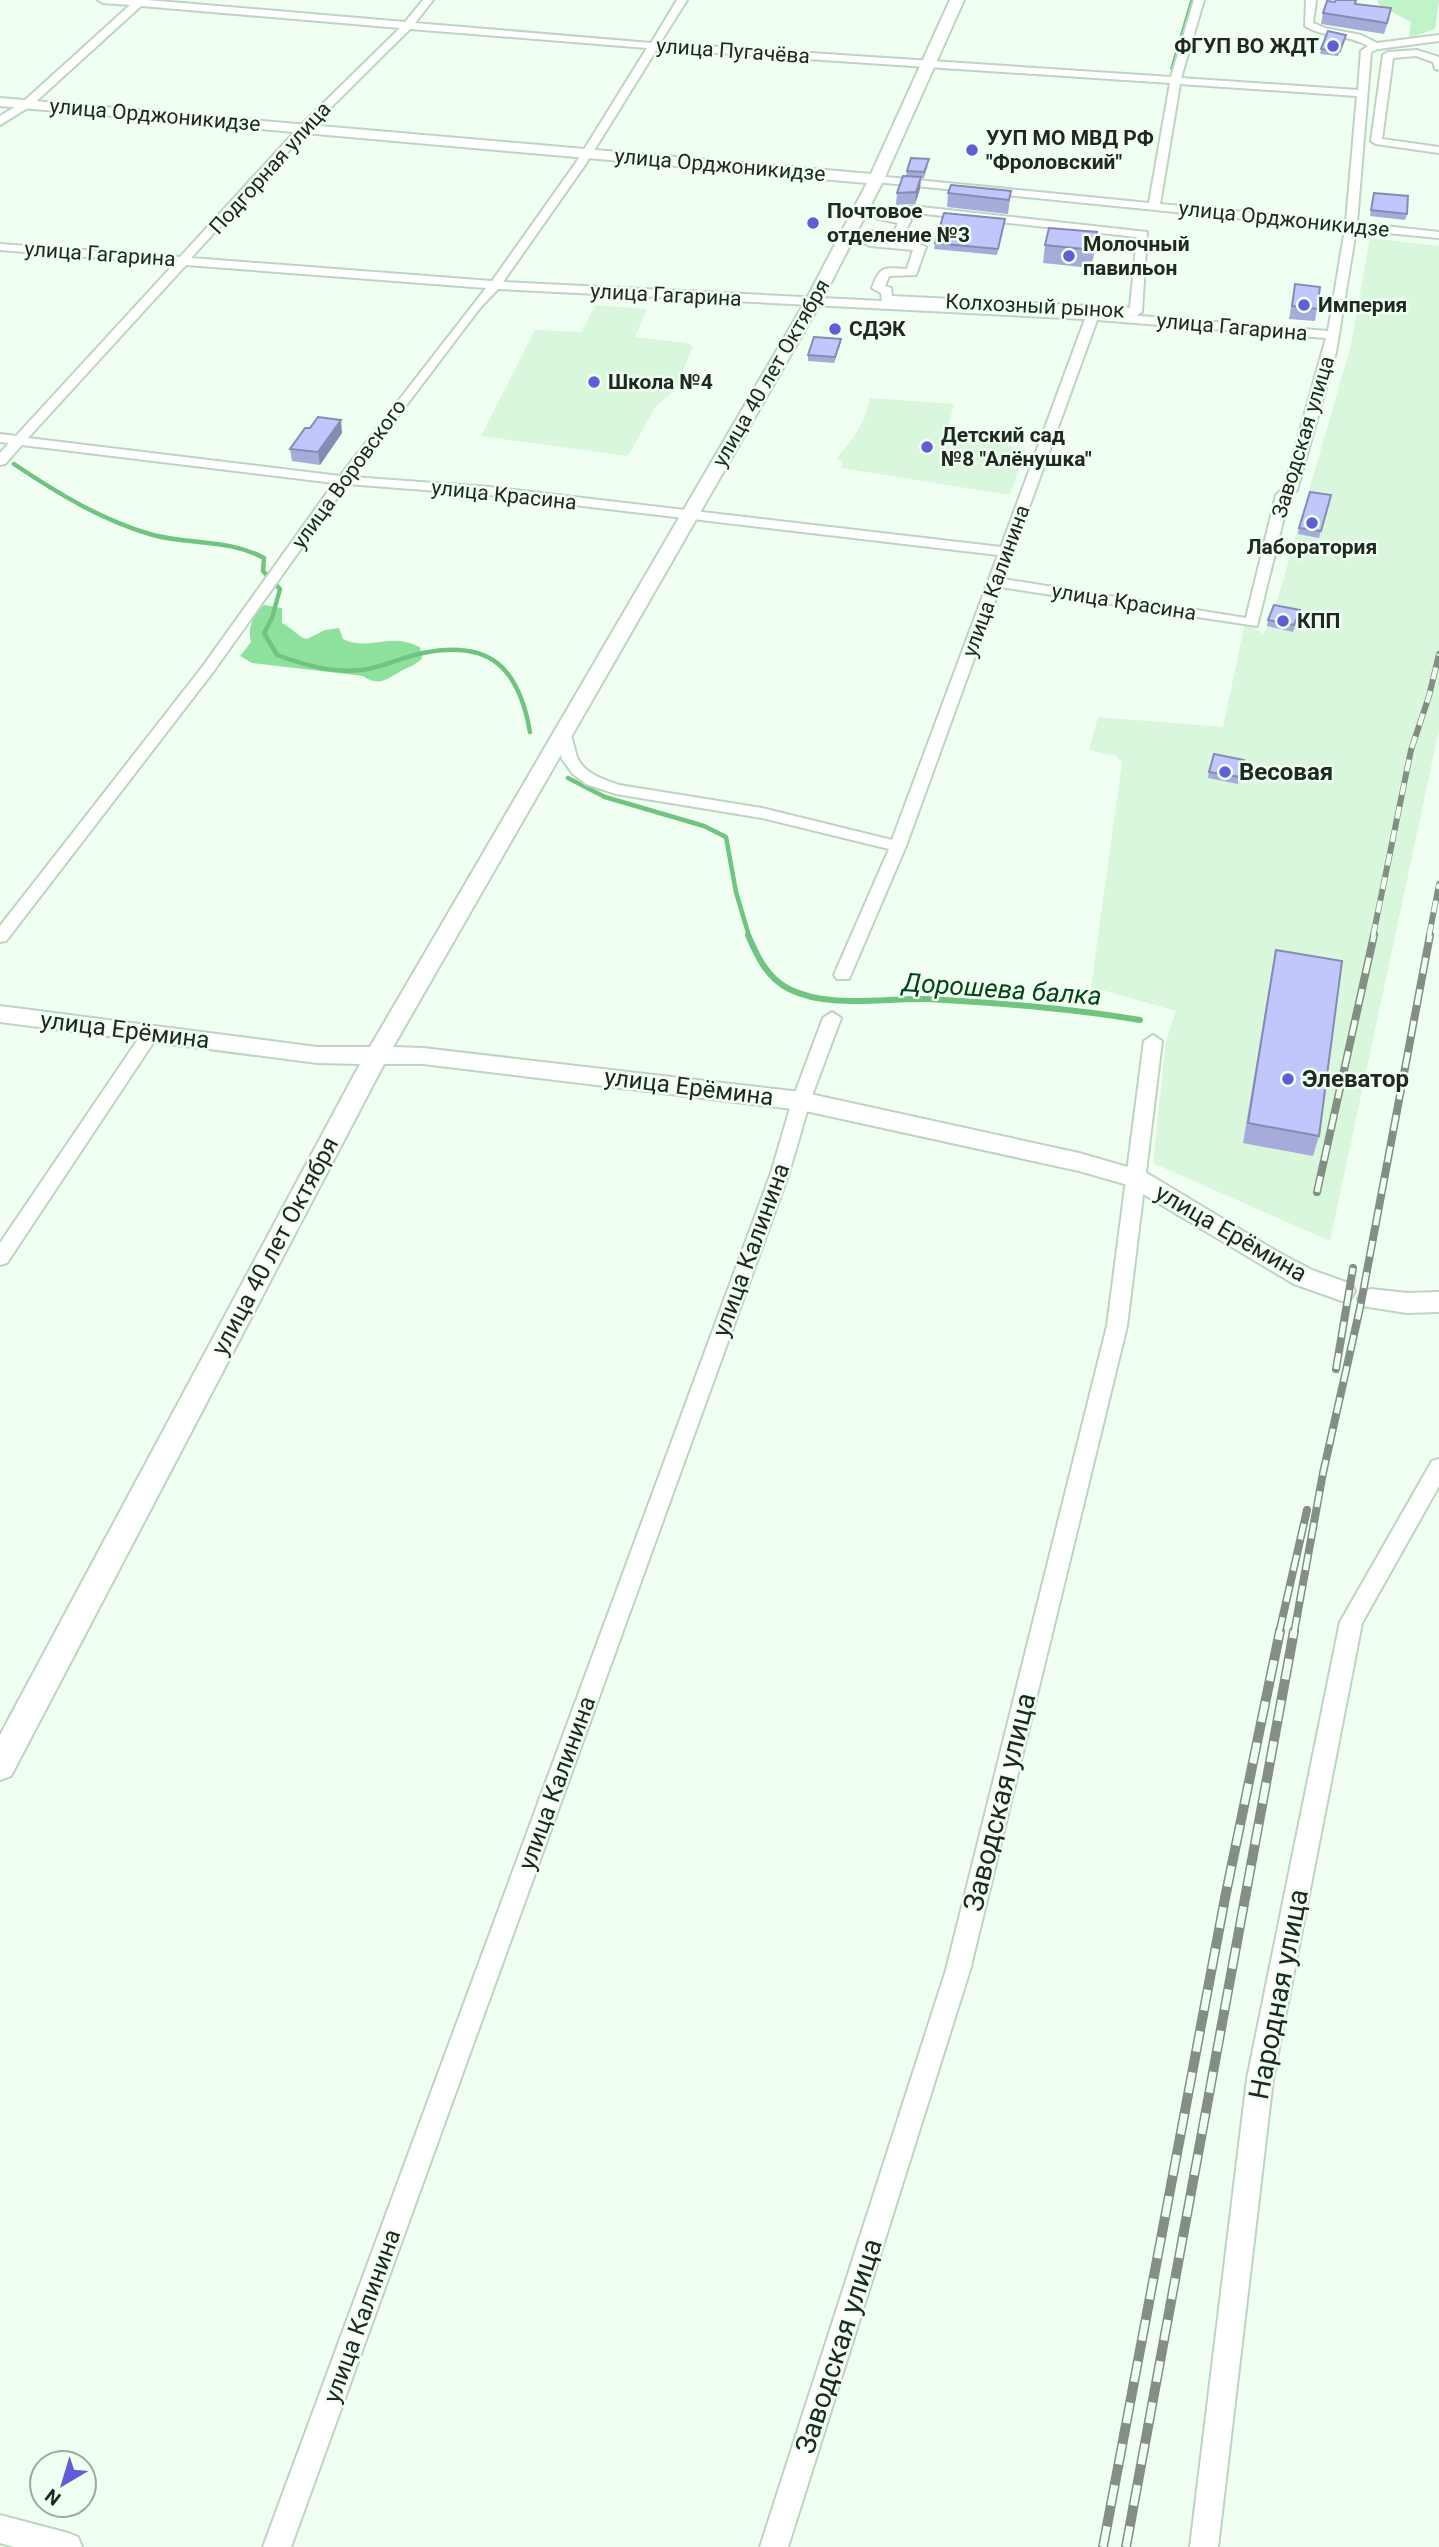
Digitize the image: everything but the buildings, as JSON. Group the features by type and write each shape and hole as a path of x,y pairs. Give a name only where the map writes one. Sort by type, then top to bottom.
{"street":[{"name":"улица Пугачёва","path":"103,0 654,46 1363,93"},
{"name":"Подгорная улица","path":"0,461 304,128 408,25 428,0"},
{"name":"улица Воровского","path":"0,937 208,669 343,480 476,305 495,285 587,153 682,0"},
{"name":"улица 40 лет Октября","path":"0,1766 377,1055 813,302 876,178 957,0"},
{"path":"1154,206 1176,79 1199,0"},
{"path":"1311,0 1308,24 1314,29 1352,34 1376,46 1439,38"},
{"path":"0,122 12,111 27,104 140,1"},
{"name":"Заводская улица","path":"1252,623 1283,495 1290,490 1330,352 1351,225 1366,51 1376,46"},
{"path":"1439,67 1438,60 1417,53 1388,55 1376,141 1439,150"},
{"name":"улица Орджоникидзе","path":"0,102 876,178 1439,235"},
{"name":"Колхозный рынок","path":"912,209 1143,234 1136,312 886,299 887,292 878,288 884,272 912,273 920,247 870,243 875,233 898,236 905,220 882,218 885,212 910,214 912,209"},
{"name":"улица Гагарина","path":"0,247 495,285 1092,316 1332,335"},
{"name":"улица Калинина","path":"844,975 898,846 1092,316"},
{"name":"улица Красина","path":"0,438 343,480 489,491 1007,552"},
{"name":"улица Красина","path":"996,582 1252,623"},
{"path":"563,733 569,759 578,771 592,781 616,789 762,813 898,846"},
{"name":"улица Ерёмина","path":"0,1014 317,1055 461,1060 801,1101 1079,1161 1136,1178 1267,1258 1303,1277 1342,1291"},
{"name":"улица Калинина","path":"278,2547 780,1173 801,1101 832,1018"},
{"path":"0,1258 151,1033"},
{"name":"Заводская улица","path":"774,2547 958,1970 1117,1326 1153,1041"},
{"path":"1371,1299 1407,1303 1439,1302"},
{"name":"Народная улица","path":"1204,2547 1260,2079 1351,1622 1439,1467"},
{"path":"0,2529 68,2547"}],"shaded area":[{"path":"1377,0 1439,0 1435,29 1409,38 1411,22 1379,5"},
{"path":"1370,238 1439,246 1439,730 1330,1241 1153,1163 1166,1041 1176,1011 1091,987 1122,762 1116,756 1089,750 1098,717 1223,727 1245,623 1264,634 1276,604 1350,349"},
{"name":"Школа №4","path":"595,305 647,309 635,337 693,346 675,390 656,406 627,456 481,436 535,330 582,332"},
{"name":"Детский сад №8 \"Алёнушка\"","path":"870,398 954,404 946,434 1026,449 1010,495 841,468 842,460 836,459 865,417"}],"green space":[{"path":"264,605 282,608 282,623 304,638 339,628 343,639 352,642 398,641 420,647 422,659 387,679 378,681 363,676 252,663 240,656 251,642 252,622"}],"waterway":[{"path":"1172,68 1192,0"},
{"name":"Дорошева балка","path":"14,464 81,505 134,529 167,538 224,545 264,558 263,571 280,589 272,618 264,633 277,655 318,667 350,671 369,669 423,653 447,650 484,655 498,664 518,691 530,732"},
{"name":"Дорошева балка","path":"568,778 605,797 704,826 726,837 736,892 749,936"},
{"name":"Дорошева балка","path":"748,935 759,958 775,979 789,989 821,999 980,1002 1140,1020"}],"railway":[{"path":"1373,936 1411,750 1429,696 1439,654"},
{"path":"1429,936 1439,884"},
{"path":"1317,1192 1374,935"},
{"path":"1294,1633 1323,1473 1360,1308 1430,935"},
{"path":"1336,1369 1353,1268"},
{"path":"1279,1633 1307,1510"},
{"path":"1103,2547 1225,1898 1280,1631"},
{"path":"1126,2547 1294,1631"}],"place":[{"name":"ФГУП ВО ЖДТ","path":"1333,46"},
{"name":"УУП МО МВД РФ \"Фроловский\"","path":"972,150"},
{"name":"Почтовое отделение №3","path":"813,223"},
{"name":"Молочный павильон","path":"1069,256"},
{"name":"Империя","path":"1304,305"},
{"name":"СДЭК","path":"835,329"},
{"name":"Школа №4","path":"594,382"},
{"name":"Детский сад №8 \"Алёнушка\"","path":"927,447"},
{"name":"Лаборатория","path":"1312,523"},
{"name":"КПП","path":"1283,621"},
{"name":"Весовая","path":"1225,772"},
{"name":"Элеватор","path":"1288,1079"}]}
